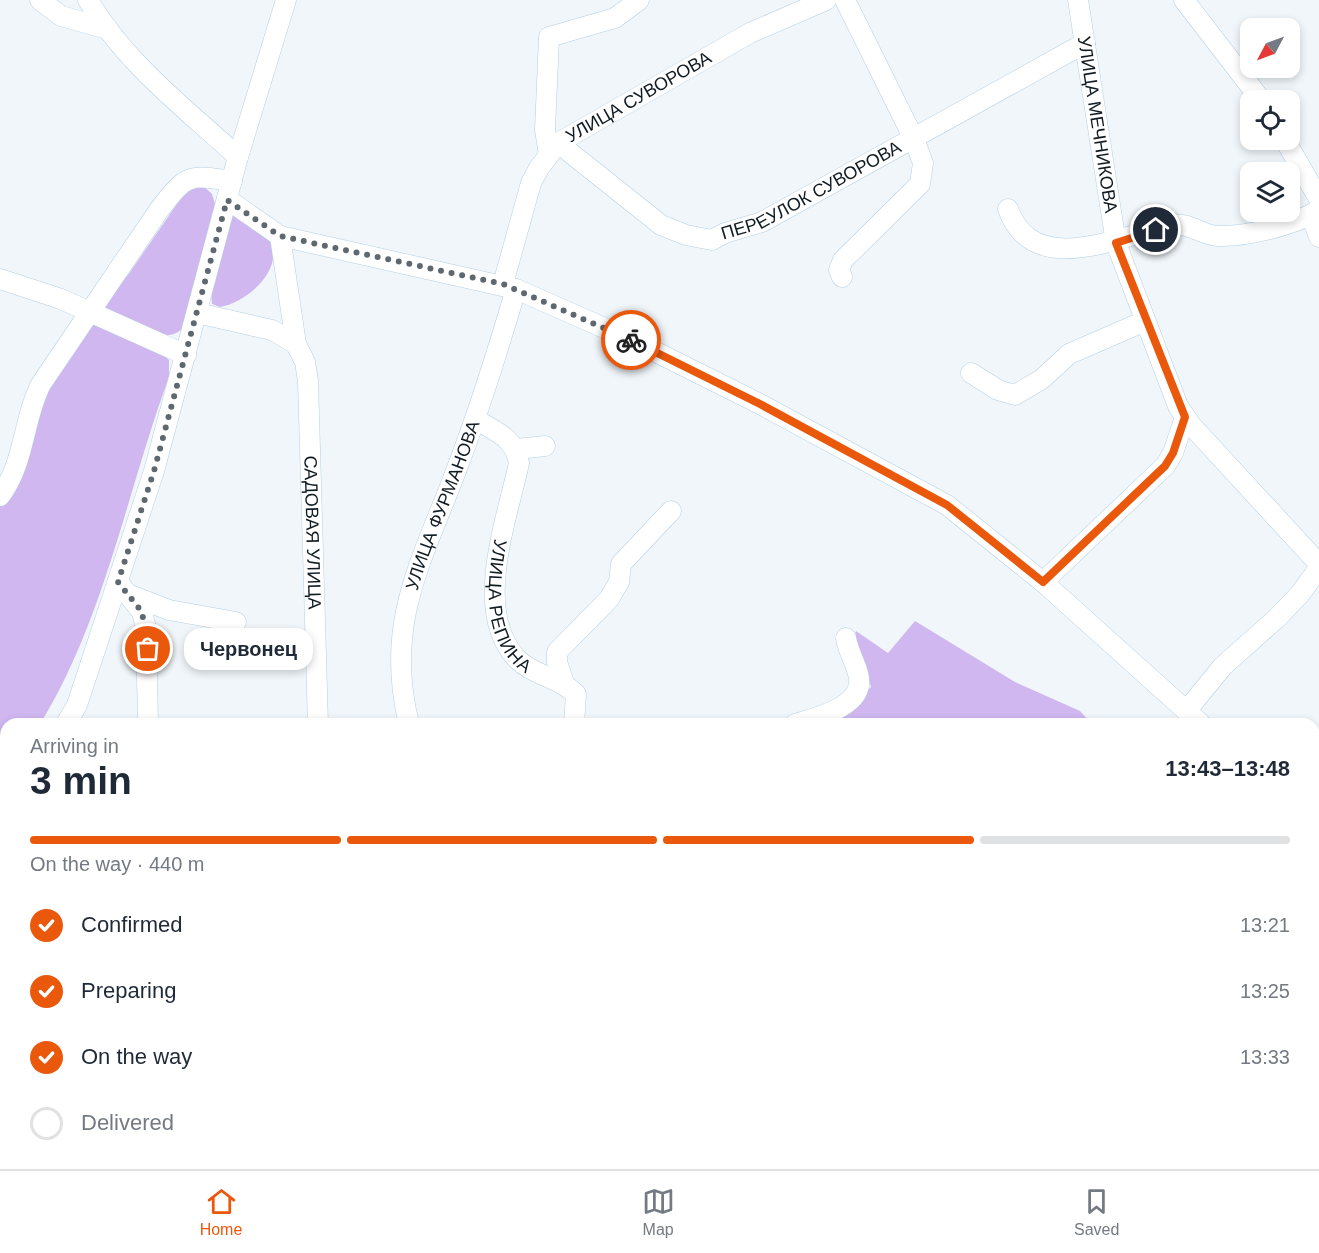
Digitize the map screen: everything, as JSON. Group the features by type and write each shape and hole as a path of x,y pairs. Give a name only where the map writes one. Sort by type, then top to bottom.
{"street":[{"path":"40,0 61,16 108,29"},
{"path":"88,0 108,29 163,91 238,158"},
{"path":"69,718 77,705 123,588 238,158 286,0"},
{"path":"553,149 545,130 549,37 615,18 639,0"},
{"name":"УЛИЦА СУВОРОВА","path":"509,286 531,183 553,149 750,33 826,0"},
{"path":"845,0 914,139"},
{"name":"УЛИЦА МЕЧНИКОВА","path":"1078,0 1116,243 1185,417 1319,566"},
{"path":"1184,0 1253,90"},
{"name":"ПЕРЕУЛОК СУВОРОВА","path":"553,149 661,225 686,236 712,240 725,232 762,222 1085,43"},
{"name":"ПЕРЕУЛОК СУВОРОВА","path":"842,277 839,270 843,260 920,184 923,163 914,139"},
{"path":"1290,150 1316,208 1319,237"},
{"path":"0,496 16,465 34,397 90,311 179,183 195,177 230,190 280,236 509,286 636,342 729,388 947,505 1043,582 1194,717 1223,666 1277,618 1300,594 1319,566"},
{"path":"1008,209 1018,230 1037,245 1079,247 1116,243 1177,224 1216,236 1257,232 1316,208"},
{"name":"САДОВАЯ УЛИЦА","path":"280,236 296,344 305,362 308,381 318,718"},
{"path":"0,279 90,311 186,355"},
{"name":"УЛИЦА ФУРМАНОВА","path":"408,718 400,670 404,618 415,571 494,366 509,286"},
{"path":"197,313 272,330 296,344"},
{"path":"971,373 998,390 1015,395 1042,379 1069,354 1145,321"},
{"path":"1043,582 1165,466 1173,453 1185,417"},
{"path":"475,419 506,437 517,449 544,446"},
{"name":"УЛИЦА РЕПИНА","path":"517,449 519,463 495,576 493,596 497,626 517,658 534,672 564,683 576,694 574,718"},
{"name":"УЛИЦА РЕПИНА","path":"564,683 557,662 557,652 609,599 619,582 621,564 671,511"},
{"path":"123,588 169,610 236,622"},
{"path":"123,588 142,612 146,628 150,703 149,718"},
{"path":"812,718 838,709 855,694 860,685 859,675 849,656 846,638"}],"shaded area":[{"path":"200,183 212,194 215,204 182,329 174,334 154,334 105,309 99,302 128,275 188,188"},
{"path":"234,213 265,234 273,249 273,260 269,272 252,291 242,299 220,307 212,304 211,290 229,215"},
{"path":"98,322 164,355 169,360 169,377 98,599 62,684 43,718 0,718 0,503 38,402 91,324"},
{"path":"915,621 1015,682 1080,711 1086,718 835,718 841,716 871,687 855,637 856,631 888,653"}],"way so far":[{"path":"148,649 142,612 118,582 154,471 227,200 280,236 503,284 631,340"}],"place":[{"name":"Червонец","path":"148,649"}],"route":[{"path":"631,340 760,404 947,505 1043,582 1165,466 1173,453 1185,417 1178,406 1116,243 1156,230"}]}
